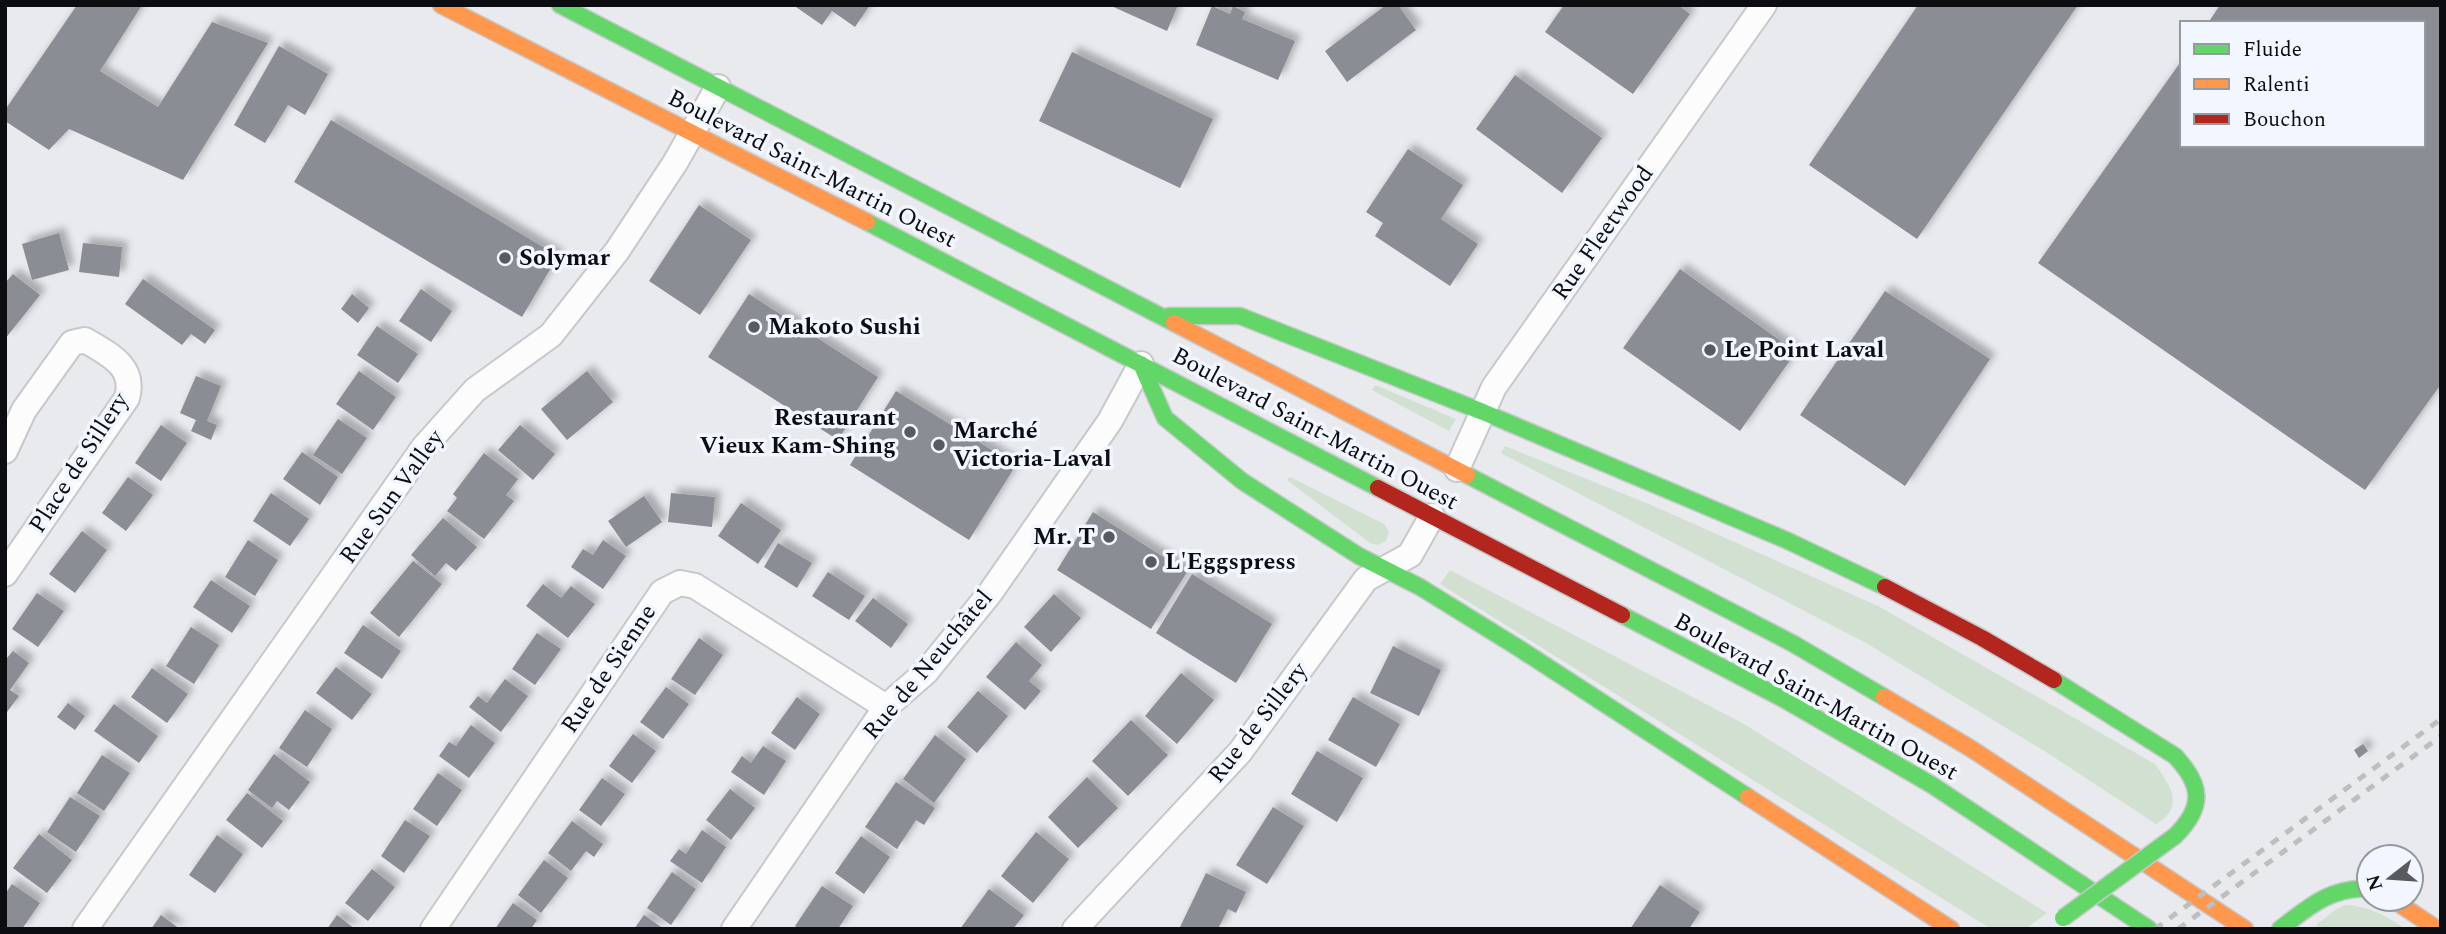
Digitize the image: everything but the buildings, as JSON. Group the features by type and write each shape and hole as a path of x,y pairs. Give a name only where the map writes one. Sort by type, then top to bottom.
{"main road":[{"name":"Boulevard Saint-Martin Ouest","path":"441,5 1141,364 1721,666 1854,738 1932,785 2149,929"},
{"name":"Boulevard Saint-Martin Ouest","path":"560,5 1792,643 1995,763 2245,929"},
{"path":"1163,316 1240,316 1483,412 1846,567 2032,666 2166,750 2189,769 2197,791 2192,820 2175,836 2049,929"},
{"path":"1141,364 1165,418 1203,452 1260,493 1517,647 1951,929"},
{"path":"2280,929 2339,890 2355,887"},
{"path":"2413,913 2437,929"}],"street":[{"name":"Rue Fleetwood","path":"1457,469 1494,387 1764,5"},
{"name":"Rue Sun Valley","path":"85,929 424,447 475,390 551,335 617,251 718,87"},
{"name":"Place de Sillery","path":"5,451 24,410 72,343 85,340 120,361 130,387 127,398 5,573"},
{"name":"Rue de Neuchâtel","path":"734,929 886,708 926,672 990,593 1110,421 1141,364"},
{"name":"Rue de Sillery","path":"1075,929 1240,752 1359,587 1366,579 1410,555 1432,516"},
{"name":"Rue de Sienne","path":"433,929 662,592 680,583 695,586 886,708"}],"green space":[{"path":"1375,385 1456,419 1449,431 1372,390"},
{"path":"1505,446 1649,504 1878,606 2155,764 2170,788 2173,803 2170,811 2156,824 2046,752 1866,643 1501,453"},
{"path":"1290,477 1384,524 1389,532 1386,541 1378,545 1370,543 1287,480"},
{"path":"1450,570 1744,724 2047,913 2025,929 1993,929 1983,924 1440,584"},
{"path":"2345,905 2355,906 2355,913 2378,913 2405,929 2321,929 2316,925"}],"railway":[{"path":"2155,929 2441,719"},
{"path":"2178,929 2441,736"}],"traffic: fast":[{"path":"560,5 1174,323"},
{"path":"867,222 1378,488"},
{"path":"1169,316 1240,316 1483,412 1786,540 1885,587"},
{"path":"1141,364 1165,418 1242,481 1359,556 1420,587 1517,647 1748,797"},
{"path":"1467,475 1792,643 1884,697"},
{"path":"1622,615 1787,701 1932,785 2149,929"},
{"path":"2054,680 2175,756 2184,767 2195,787 2195,806 2175,836"},
{"path":"2063,918 2175,836"},
{"path":"2280,929 2321,900 2355,889"}],"traffic: slow":[{"path":"441,5 867,222"},
{"path":"1174,323 1467,475"},
{"path":"1884,697 1970,748 2245,929"},
{"path":"1748,797 1951,929"},
{"path":"2413,913 2437,929"}],"traffic: jam":[{"path":"1378,488 1622,615"},
{"path":"1885,587 2054,680"}],"place":[{"name":"Solymar","path":"505,258"},
{"name":"Makoto Sushi","path":"754,327"},
{"name":"Le Point Laval","path":"1710,350"},
{"name":"Restaurant Vieux Kam-Shing","path":"910,432"},
{"name":"Marché Victoria-Laval","path":"939,445"},
{"name":"Mr. T","path":"1109,537"},
{"name":"L'Eggspress","path":"1151,562"}]}
